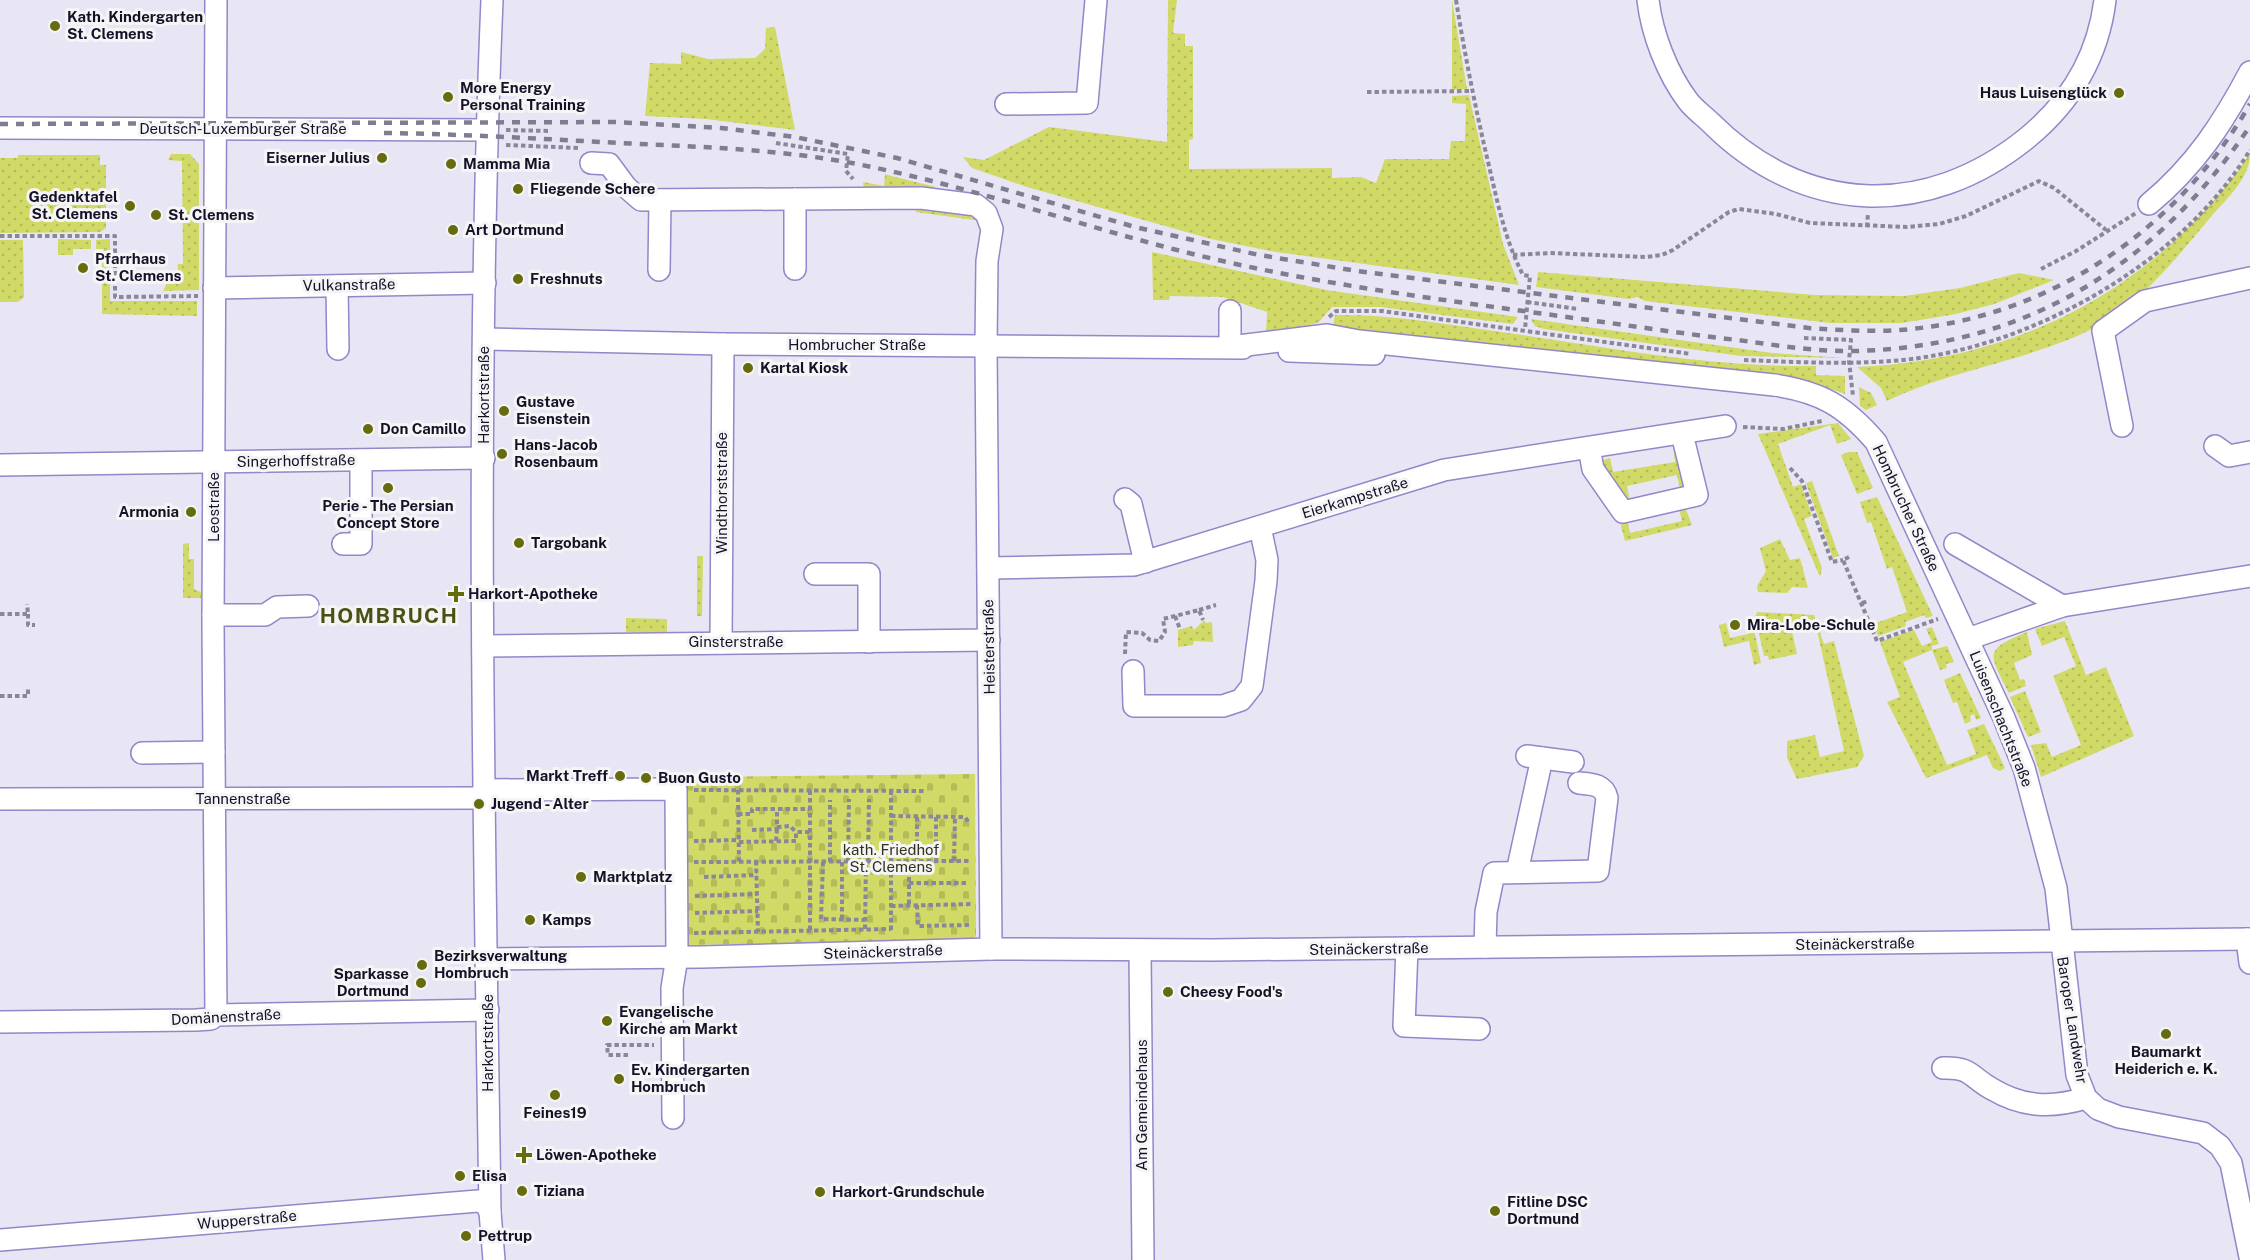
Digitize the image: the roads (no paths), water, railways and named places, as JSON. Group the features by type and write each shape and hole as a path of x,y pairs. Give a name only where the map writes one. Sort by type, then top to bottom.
{"street":[{"name":"Leostraße","path":"216,0 213,615 216,1015"},
{"name":"Harkortstraße","path":"492,0 493,135 484,339 483,646 490,1212 494,1260"},
{"path":"1006,104 1087,103 1096,0"},
{"path":"1648,0 1656,38 1671,73 1689,101 1732,144 1756,161 1792,179 1830,192 1869,196 1903,195 1939,188 2003,158 2037,130 2068,97 2088,65 2102,28 2105,0"},
{"path":"2149,204 2165,191 2224,122 2250,72"},
{"name":"Deutsch-Luxemburger Straße","path":"0,128 215,128 493,135"},
{"name":"Heisterstraße","path":"591,163 609,164 626,187 641,200 921,198 973,204 986,213 992,229 987,261 986,346 991,948"},
{"path":"795,199 795,269"},
{"path":"659,270 660,200"},
{"path":"2122,426 2103,331 2145,301 2250,278"},
{"name":"Vulkanstraße","path":"214,292 337,286 485,283"},
{"path":"337,286 338,350"},
{"path":"1230,311 1230,347"},
{"name":"Hombrucher Straße","path":"1230,347 1326,335 1359,341 1804,389 1846,411 1876,442 1968,639"},
{"name":"Hombrucher Straße","path":"484,339 723,344 1230,347 1390,355 1427,348"},
{"name":"Windthorststraße","path":"722,643 723,344"},
{"name":"Eierkampstraße","path":"988,568 1134,565 1444,470 1725,426"},
{"path":"1589,448 1593,469 1623,512 1697,495 1682,434"},
{"path":"2215,446 2229,456 2250,452"},
{"name":"Singerhoffstraße","path":"0,465 484,458"},
{"path":"344,544 362,544 361,460"},
{"path":"1125,499 1131,504 1144,562"},
{"path":"1133,671 1134,706 1223,706 1241,700 1252,686 1262,627 1267,560 1260,527"},
{"path":"1954,544 2062,606"},
{"path":"815,574 869,574 869,642"},
{"path":"1968,639 2062,606 2250,576"},
{"path":"213,615 265,615 277,607 308,606"},
{"name":"Luisenschachtstraße","path":"1968,639 2024,768 2056,888 2060,941"},
{"name":"Ginsterstraße","path":"483,646 869,642 989,649"},
{"path":"142,753 214,752"},
{"path":"1517,872 1535,757 1573,762"},
{"path":"1485,948 1486,912 1494,873 1598,871 1607,798 1605,791 1599,787 1579,783"},
{"path":"485,794 676,789 677,957 672,988 673,1118"},
{"name":"Tannenstraße","path":"0,799 413,799 485,794"},
{"path":"2248,939 2250,963"},
{"name":"Steinäckerstraße","path":"488,959 677,957 991,948 1140,951 2248,939"},
{"name":"Baroper Landwehr","path":"2060,941 2077,1075 2086,1098 2098,1109 2119,1117 2203,1133 2220,1146 2231,1163 2250,1257"},
{"path":"1407,948 1404,1026 1479,1029"},
{"name":"Am Gemeindehaus","path":"1140,951 1143,1260"},
{"name":"Domänenstraße","path":"0,1022 196,1020 211,1019 216,1015 488,1010"},
{"name":"Baroper Landwehr","path":"1943,1068 1965,1069 1990,1088 2025,1104 2060,1106 2086,1098"},
{"name":"Wupperstraße","path":"0,1240 478,1201 486,1204 490,1212"}],"railway":[{"path":"0,124 616,122 721,128 795,137 897,158 1135,227 1259,255 1357,271 1809,328 1877,331 1954,322 2006,308 2056,287 2103,260 2146,228 2185,191 2220,150 2250,104"},
{"path":"384,133 710,147 828,159 901,173 1158,245 1295,276 1437,299 1678,333 1796,348 1855,351 1917,346 1976,334 2030,315 2081,290 2129,258 2173,220 2213,176 2250,126"}],"place":[{"name":"Kath. Kindergarten St. Clemens","path":"55,26"},
{"name":"Haus Luisenglück","path":"2119,93"},
{"name":"More Energy Personal Training","path":"448,97"},
{"name":"Eiserner Julius","path":"382,158"},
{"name":"Mamma Mia","path":"451,164"},
{"name":"Fliegende Schere","path":"518,189"},
{"name":"Gedenktafel St. Clemens","path":"130,206"},
{"name":"St. Clemens","path":"156,215"},
{"name":"Art Dortmund","path":"453,230"},
{"name":"Pfarrhaus St. Clemens","path":"83,268"},
{"name":"Freshnuts","path":"518,279"},
{"name":"Kartal Kiosk","path":"748,368"},
{"name":"Gustave Eisenstein","path":"504,411"},
{"name":"Don Camillo","path":"368,429"},
{"name":"Hans-Jacob Rosenbaum","path":"502,454"},
{"name":"Perie - The Persian Concept Store","path":"388,488"},
{"name":"Armonia","path":"191,512"},
{"name":"Targobank","path":"519,543"},
{"name":"Harkort-Apotheke","path":"456,594"},
{"name":"Mira-Lobe-Schule","path":"1735,625"},
{"name":"Markt Treff","path":"620,776"},
{"name":"Buon Gusto","path":"646,778"},
{"name":"Jugend - Alter","path":"479,804"},
{"name":"Marktplatz","path":"581,877"},
{"name":"Kamps","path":"530,920"},
{"name":"Bezirksverwaltung Hombruch","path":"422,965"},
{"name":"Sparkasse Dortmund","path":"421,983"},
{"name":"Cheesy Food's","path":"1168,992"},
{"name":"Evangelische Kirche am Markt","path":"607,1021"},
{"name":"Baumarkt Heiderich e. K.","path":"2166,1034"},
{"name":"Ev. Kindergarten Hombruch","path":"619,1079"},
{"name":"Feines19","path":"555,1095"},
{"name":"Löwen-Apotheke","path":"524,1155"},
{"name":"Elisa","path":"460,1176"},
{"name":"Tiziana","path":"522,1191"},
{"name":"Harkort-Grundschule","path":"820,1192"},
{"name":"Fitline DSC Dortmund","path":"1495,1211"},
{"name":"Pettrup","path":"466,1236"}],"district":[{"name":"HOMBRUCH","path":"389,616"}],"park label":[{"name":"kath. Friedhof St. Clemens","path":"891,858"}]}
